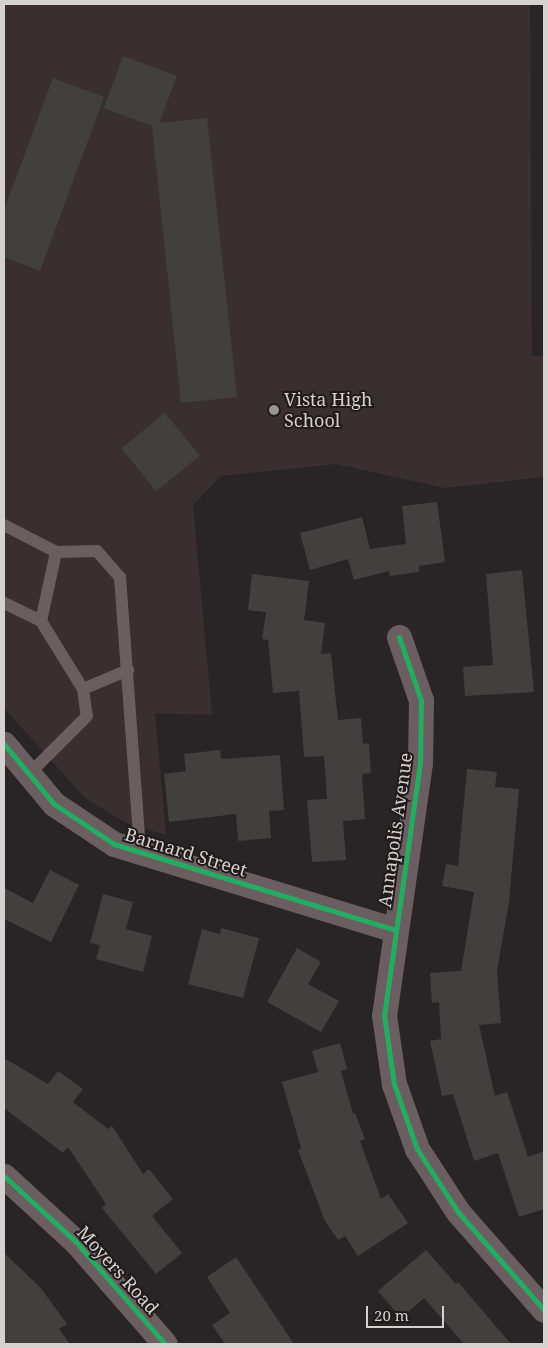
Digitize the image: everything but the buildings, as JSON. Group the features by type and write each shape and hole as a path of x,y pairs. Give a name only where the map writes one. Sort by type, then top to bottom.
{"street":[{"name":"Annapolis Avenue","path":"399,637 421,700 420,763 384,1016 394,1084 418,1149 458,1212 544,1310"},
{"name":"Barnard Street","path":"4,744 54,804 114,844 395,930"},
{"name":"Moyers Road","path":"4,1176 76,1242 165,1344"}],"lane":[{"path":"4,524 56,552 97,552 120,577 140,852"},
{"path":"41,621 56,552"},
{"path":"4,603 41,621 83,689 87,716 29,774"},
{"path":"83,689 128,670"}],"shaded area":[{"name":"Vista High School","path":"4,4 530,4 532,356 544,356 544,477 445,488 336,464 221,476 193,505 212,715 155,713 166,835 126,823 85,798 4,708"}],"cycle path":[{"path":"399,637 421,700 420,763 384,1015 394,1084 417,1149 458,1212 544,1310"},
{"path":"4,744 54,804 114,844 395,930"},
{"path":"4,1176 76,1242 165,1344"}],"place":[{"name":"Vista High School","path":"274,410"}]}
